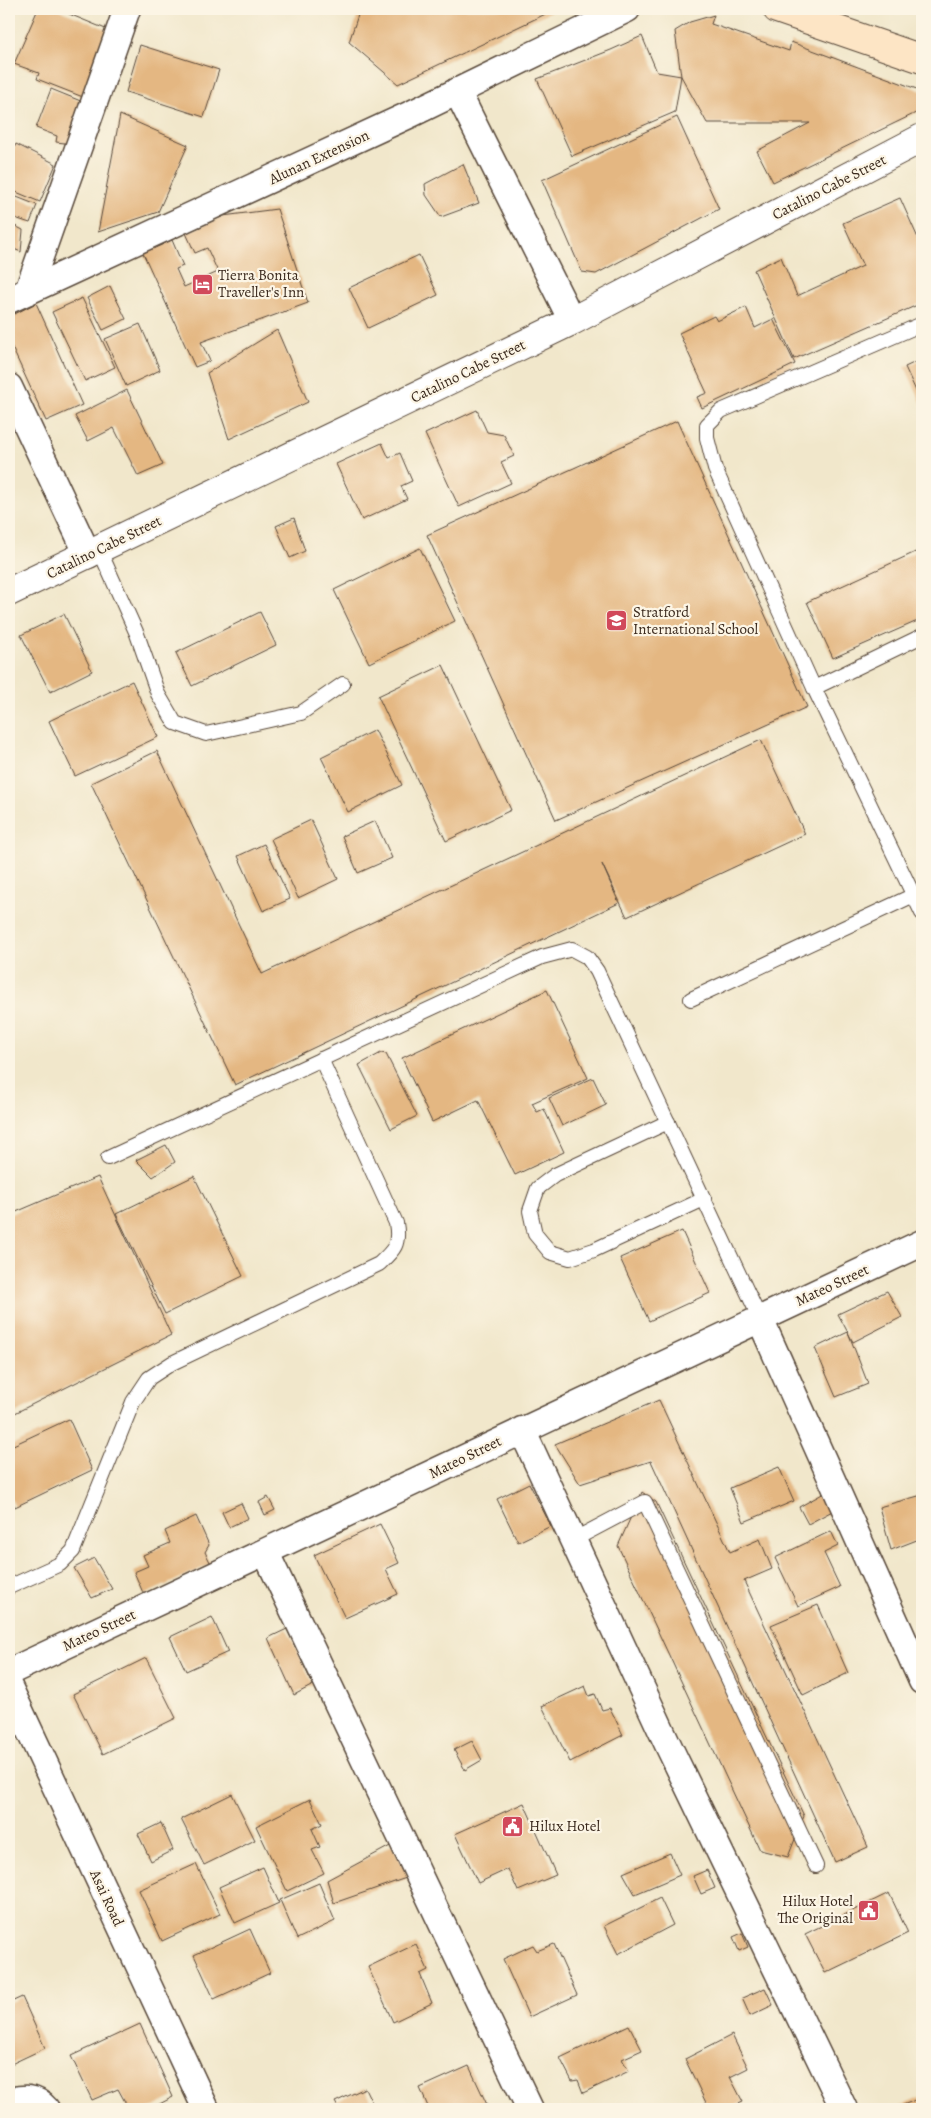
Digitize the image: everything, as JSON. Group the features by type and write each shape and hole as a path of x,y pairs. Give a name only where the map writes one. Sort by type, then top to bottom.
{"main road":[{"path":"785,10 922,59"}],"street":[{"path":"18,296 127,9"},
{"name":"Alunan Extension","path":"18,296 279,176 628,9"},
{"path":"457,92 572,321"},
{"name":"Catalino Cabe Street","path":"9,592 572,321 922,138"},
{"path":"9,388 94,552"},
{"name":"Mateo Street","path":"9,1672 266,1553 522,1430 922,1243"},
{"path":"760,1319 922,1681"},
{"path":"522,1430 669,1747 844,2109"},
{"path":"266,1553 530,2109"},
{"name":"Asai Road","path":"9,1687 206,2109"}],"lane":[{"path":"922,324 721,411 707,425 707,438 715,469 814,688 922,913"},
{"path":"94,552 136,634 158,694 175,723 206,734 301,713 343,684"},
{"path":"814,688 922,636"},
{"path":"691,999 914,895"},
{"path":"108,1158 542,956 572,949 587,957 597,971 760,1319"},
{"path":"9,1588 60,1564 73,1551 132,1402 149,1378 172,1364 378,1264 393,1251 398,1237 396,1223 321,1059"},
{"path":"668,1122 555,1176 538,1188 530,1211 535,1234 550,1252 570,1258 594,1250 704,1199"},
{"path":"573,1540 646,1502 816,1866"}],"building":[{"path":"38,9 57,9 108,30 88,99 37,79 39,73 14,64"},
{"path":"360,9 556,9 398,84 349,42"},
{"path":"714,15 711,24 789,51 791,42 922,91 922,110 773,182 757,151 810,123 707,123 681,76 675,31 690,22"},
{"path":"642,36 657,72 681,76 675,112 572,156 537,79"},
{"path":"140,45 219,70 204,117 126,92"},
{"path":"51,89 88,104 73,144 56,142 57,136 36,128"},
{"path":"120,115 188,145 158,212 98,232"},
{"path":"677,117 719,209 596,274 582,272 542,180"},
{"path":"16,144 56,164 40,202 9,189 9,158"},
{"path":"463,164 479,203 441,217 426,195 425,184"},
{"path":"9,194 37,205 30,223 9,216"},
{"path":"900,198 922,247 922,303 794,359 754,270 781,257 797,296 863,266 843,223"},
{"path":"277,209 308,303 201,342 210,361 195,367 143,253 172,240 183,266 176,269 184,287 218,272 207,248 195,253 186,233 223,216"},
{"path":"9,223 23,230 21,252 9,247"},
{"path":"419,255 438,295 368,328 349,288"},
{"path":"110,286 126,319 103,330 87,298"},
{"path":"82,298 115,367 85,381 52,312"},
{"path":"36,303 82,405 46,421 9,341 9,317"},
{"path":"746,307 755,328 773,319 795,364 702,408 697,397 707,393 679,333 714,316 717,321"},
{"path":"140,324 160,370 126,386 105,339"},
{"path":"277,330 308,402 229,439 207,373"},
{"path":"922,359 922,404 905,367"},
{"path":"127,390 163,465 138,476 114,428 88,441 75,416"},
{"path":"477,410 487,432 504,435 514,456 501,462 511,483 459,507 425,434"},
{"name":"Stratford International School","path":"677,421 807,707 556,820 427,535"},
{"path":"382,443 389,458 400,453 412,481 401,486 407,499 362,520 336,464"},
{"path":"294,518 305,551 290,558 276,526"},
{"path":"420,548 455,621 369,663 334,590"},
{"path":"922,549 922,619 833,658 807,602"},
{"path":"260,612 276,645 192,686 176,653"},
{"path":"64,614 92,671 50,692 21,635"},
{"path":"443,665 511,810 446,841 378,696"},
{"path":"132,681 158,737 75,776 49,721"},
{"path":"375,730 402,785 348,812 321,757"},
{"path":"761,740 805,834 627,917 602,864 619,903 235,1085 91,783 157,751 262,974"},
{"path":"311,820 338,879 298,898 271,839"},
{"path":"375,821 392,858 358,873 342,836"},
{"path":"264,844 290,899 263,911 238,856"},
{"path":"547,990 588,1078 532,1103 537,1112 544,1109 564,1152 515,1175 478,1100 432,1122 402,1058"},
{"path":"381,1053 386,1054 417,1116 391,1129 359,1065"},
{"path":"593,1078 606,1105 562,1126 549,1098"},
{"path":"166,1145 175,1162 153,1177 136,1160"},
{"path":"194,1176 243,1276 165,1314 116,1214"},
{"path":"98,1177 171,1335 9,1416 9,1215"},
{"path":"682,1231 710,1293 649,1321 620,1258"},
{"path":"887,1291 902,1317 853,1342 838,1314"},
{"path":"848,1332 868,1384 836,1397 815,1348"},
{"path":"659,1400 730,1552 760,1539 772,1569 744,1581 868,1847 835,1862 651,1461 580,1484 555,1444"},
{"path":"69,1419 92,1470 15,1507 9,1495 9,1447"},
{"path":"779,1467 794,1501 744,1522 730,1488"},
{"path":"529,1483 551,1526 518,1542 497,1499"},
{"path":"642,1492 656,1502 804,1816 788,1857 760,1850 618,1546"},
{"path":"826,1492 836,1509 808,1524 799,1507"},
{"path":"922,1495 922,1538 891,1550 879,1507"},
{"path":"268,1497 275,1510 265,1515 259,1502"},
{"path":"241,1503 248,1518 229,1527 222,1512"},
{"path":"196,1516 209,1545 205,1552 211,1564 144,1595 134,1572 148,1566 143,1555 170,1543 165,1531"},
{"path":"380,1524 399,1563 386,1569 398,1594 345,1618 314,1555"},
{"path":"831,1531 838,1546 824,1553 840,1587 798,1606 775,1558"},
{"path":"94,1558 112,1589 92,1598 74,1568"},
{"path":"818,1605 848,1673 803,1695 771,1625"},
{"path":"212,1617 228,1652 186,1671 170,1637"},
{"path":"287,1629 313,1685 294,1695 268,1638"},
{"path":"146,1658 176,1718 103,1754 73,1694"},
{"path":"585,1686 589,1696 595,1694 602,1710 610,1708 623,1735 570,1762 542,1706"},
{"path":"472,1741 482,1760 465,1770 454,1750"},
{"path":"232,1794 255,1840 204,1865 181,1819"},
{"path":"310,1799 322,1824 312,1829 320,1847 312,1850 324,1873 287,1891 256,1826"},
{"path":"524,1803 556,1875 518,1891 508,1869 478,1883 455,1834"},
{"path":"161,1823 173,1850 151,1861 138,1834"},
{"path":"392,1845 409,1877 334,1903 327,1880"},
{"path":"670,1853 680,1875 635,1894 623,1873"},
{"path":"196,1864 220,1914 162,1941 139,1890"},
{"path":"263,1867 279,1903 235,1923 219,1887"},
{"path":"707,1870 715,1888 701,1894 693,1876"},
{"path":"319,1883 335,1921 297,1939 280,1900"},
{"path":"889,1893 908,1933 825,1973 805,1934"},
{"path":"660,1898 673,1925 618,1954 604,1926"},
{"path":"250,1929 270,1973 214,1999 194,1955"},
{"path":"742,1933 748,1947 739,1951 733,1937"},
{"path":"416,1944 428,1970 420,1974 432,2003 393,2022 368,1967"},
{"path":"554,1944 577,1995 529,2017 503,1959 533,1945 537,1951"},
{"path":"765,1988 773,2005 750,2016 742,1998"},
{"path":"22,1997 45,2048 9,2065 9,2003"},
{"path":"140,2024 173,2097 150,2109 129,2109 118,2089 92,2100 71,2056"},
{"path":"629,2025 642,2050 622,2059 629,2071 583,2093 578,2080 572,2081 560,2058"},
{"path":"732,2035 748,2068 730,2077 743,2102 727,2109 709,2109 685,2059"},
{"path":"469,2066 489,2109 429,2109 420,2088"},
{"path":"365,2088 375,2109 339,2109 335,2102"},
{"path":"922,2097 922,2109 894,2109"}],"place":[{"name":"Tierra Bonita Traveller's Inn","path":"202,284"},
{"name":"Stratford International School","path":"617,621"},
{"name":"Hilux Hotel","path":"513,1826"},
{"name":"Hilux Hotel The Original","path":"869,1910"}]}
